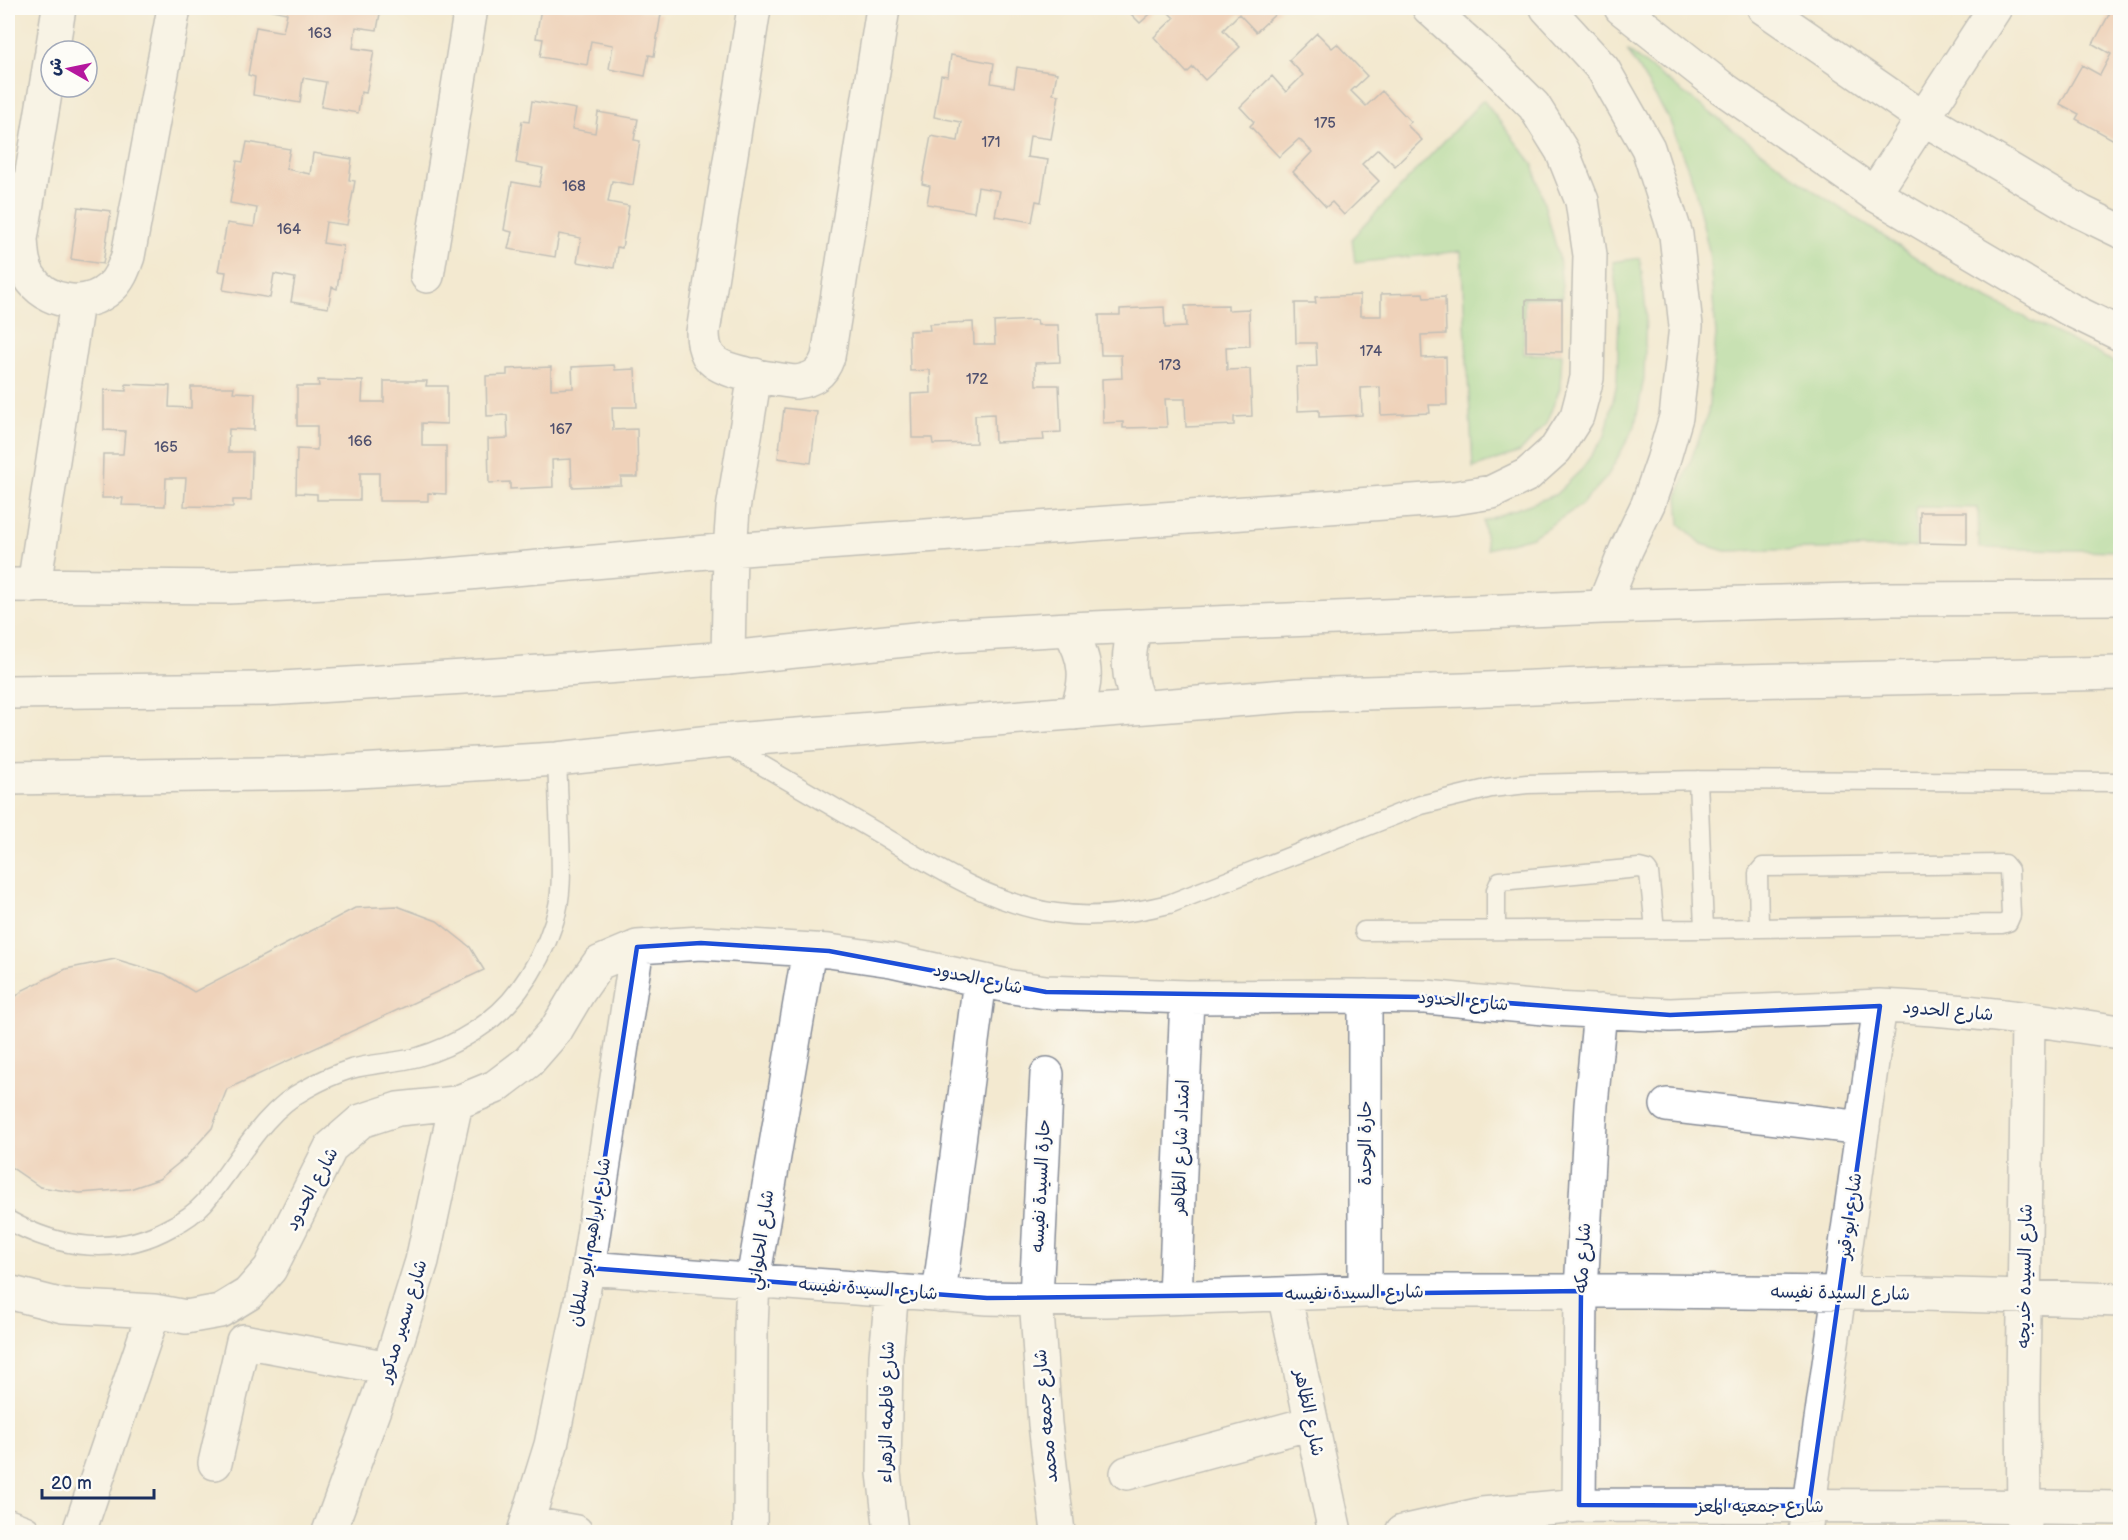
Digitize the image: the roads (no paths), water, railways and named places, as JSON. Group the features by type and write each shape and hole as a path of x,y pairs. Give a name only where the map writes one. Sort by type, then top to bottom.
{"street":[{"path":"54,39 59,8"},
{"path":"44,99 21,239 22,259 29,276 41,290 58,299 76,302 94,298 110,288 122,273 128,256 174,8"},
{"path":"427,276 471,8"},
{"path":"754,8 703,333 704,345 708,356 728,370 795,382 806,381 817,376 824,368 828,357 883,8"},
{"path":"76,302 21,586 227,587 389,579 730,550 1454,498 1492,492 1527,475 1556,449 1577,416 1587,378 1590,255 1582,201 1562,152 1534,106 1496,68 1429,8"},
{"path":"1547,8 1602,69 1648,148 1676,235 1686,326 1676,417 1648,504 1603,607"},
{"path":"1622,8 1721,87 1874,194 2068,309 2121,334"},
{"path":"1764,8 1923,118 2081,212 2121,231"},
{"path":"1874,194 1995,8"},
{"path":"728,658 730,550 736,489 755,375"},
{"path":"8,692 266,689 728,658 945,636 1136,626 1603,607 1887,599 2121,598"},
{"path":"1136,626 1128,658 1133,692 1140,707"},
{"path":"1070,629 1083,661 1085,679 1082,697 1075,713"},
{"path":"8,778 325,773 558,759 720,741 1297,694 1604,684 2121,673"},
{"name":"شارع الحدود","path":"8,1292 63,1306 154,1311 186,1317 220,1311 248,1294 270,1269 331,1147 361,1121 398,1109 456,1103 495,1088 528,1062 556,1030 599,963 637,947 701,943 809,950 891,960 1046,992 1187,997 1426,997 1554,1009 1670,1014 1880,1006 1912,1007 2028,1019 2121,1032"},
{"name":"شارع ابراهيم ابو سلطان","path":"526,1528 551,1445 588,1268 637,947"},
{"name":"شارع الحلواني","path":"750,1533 753,1280 809,950"},
{"path":"939,1294 980,980"},
{"name":"حارة الوحدة","path":"1365,996 1365,1291"},
{"name":"امتداد شارع الظاهر","path":"1175,1297 1187,997"},
{"name":"شارع ابو قير","path":"1807,1519 1880,1006"},
{"name":"شارع مكه","path":"1579,1504 1581,1291 1591,1105 1600,1011"},
{"name":"شارع السيده خديجه","path":"2024,1520 2028,1019"},
{"name":"حارة السيدة نفيسه","path":"1036,1298 1047,1074"},
{"name":"شارع سمير مدكور","path":"330,1533 389,1368 422,1261 456,1103"},
{"path":"1667,1105 1863,1128"},
{"name":"شارع السيدة نفيسه","path":"588,1268 987,1298 1106,1300 1365,1291 1581,1291 1839,1293 2121,1300"},
{"name":"شارع فاطمه الزهراء","path":"891,1533 884,1473 886,1356 892,1290"},
{"name":"شارع الظاهر","path":"1284,1294 1335,1533"},
{"name":"شارع جمعه محمد","path":"1036,1298 1045,1424 1058,1533"},
{"path":"79,1533 154,1311"},
{"path":"215,1463 243,1341 389,1368"},
{"path":"1127,1473 1311,1423"},
{"name":"شارع جمعيه المعز","path":"1402,1533 1482,1514 1579,1504 1807,1519 2024,1520 2119,1516"},
{"path":"8,1526 24,1533"},
{"path":"526,1528 576,1533"}],"lane":[{"path":"720,741 946,873 1025,906 1057,914 1092,915 1140,911 1169,904 1404,811 1456,795 1527,784 1698,780 2121,782"},
{"path":"8,1220 41,1237 65,1244 90,1247 115,1246 162,1233 183,1221 203,1205 262,1127 280,1107 302,1091 326,1078 352,1069 418,1057 456,1043 489,1020 518,992 540,958 555,921 561,880 558,759"},
{"path":"1698,780 1704,929"},
{"path":"1364,931 1704,929 2005,924 2011,915 2009,870 2004,864 1763,867 1758,873 1759,928"},
{"path":"1496,930 1496,890 1500,881 1639,868 1649,873 1655,929"}]}
